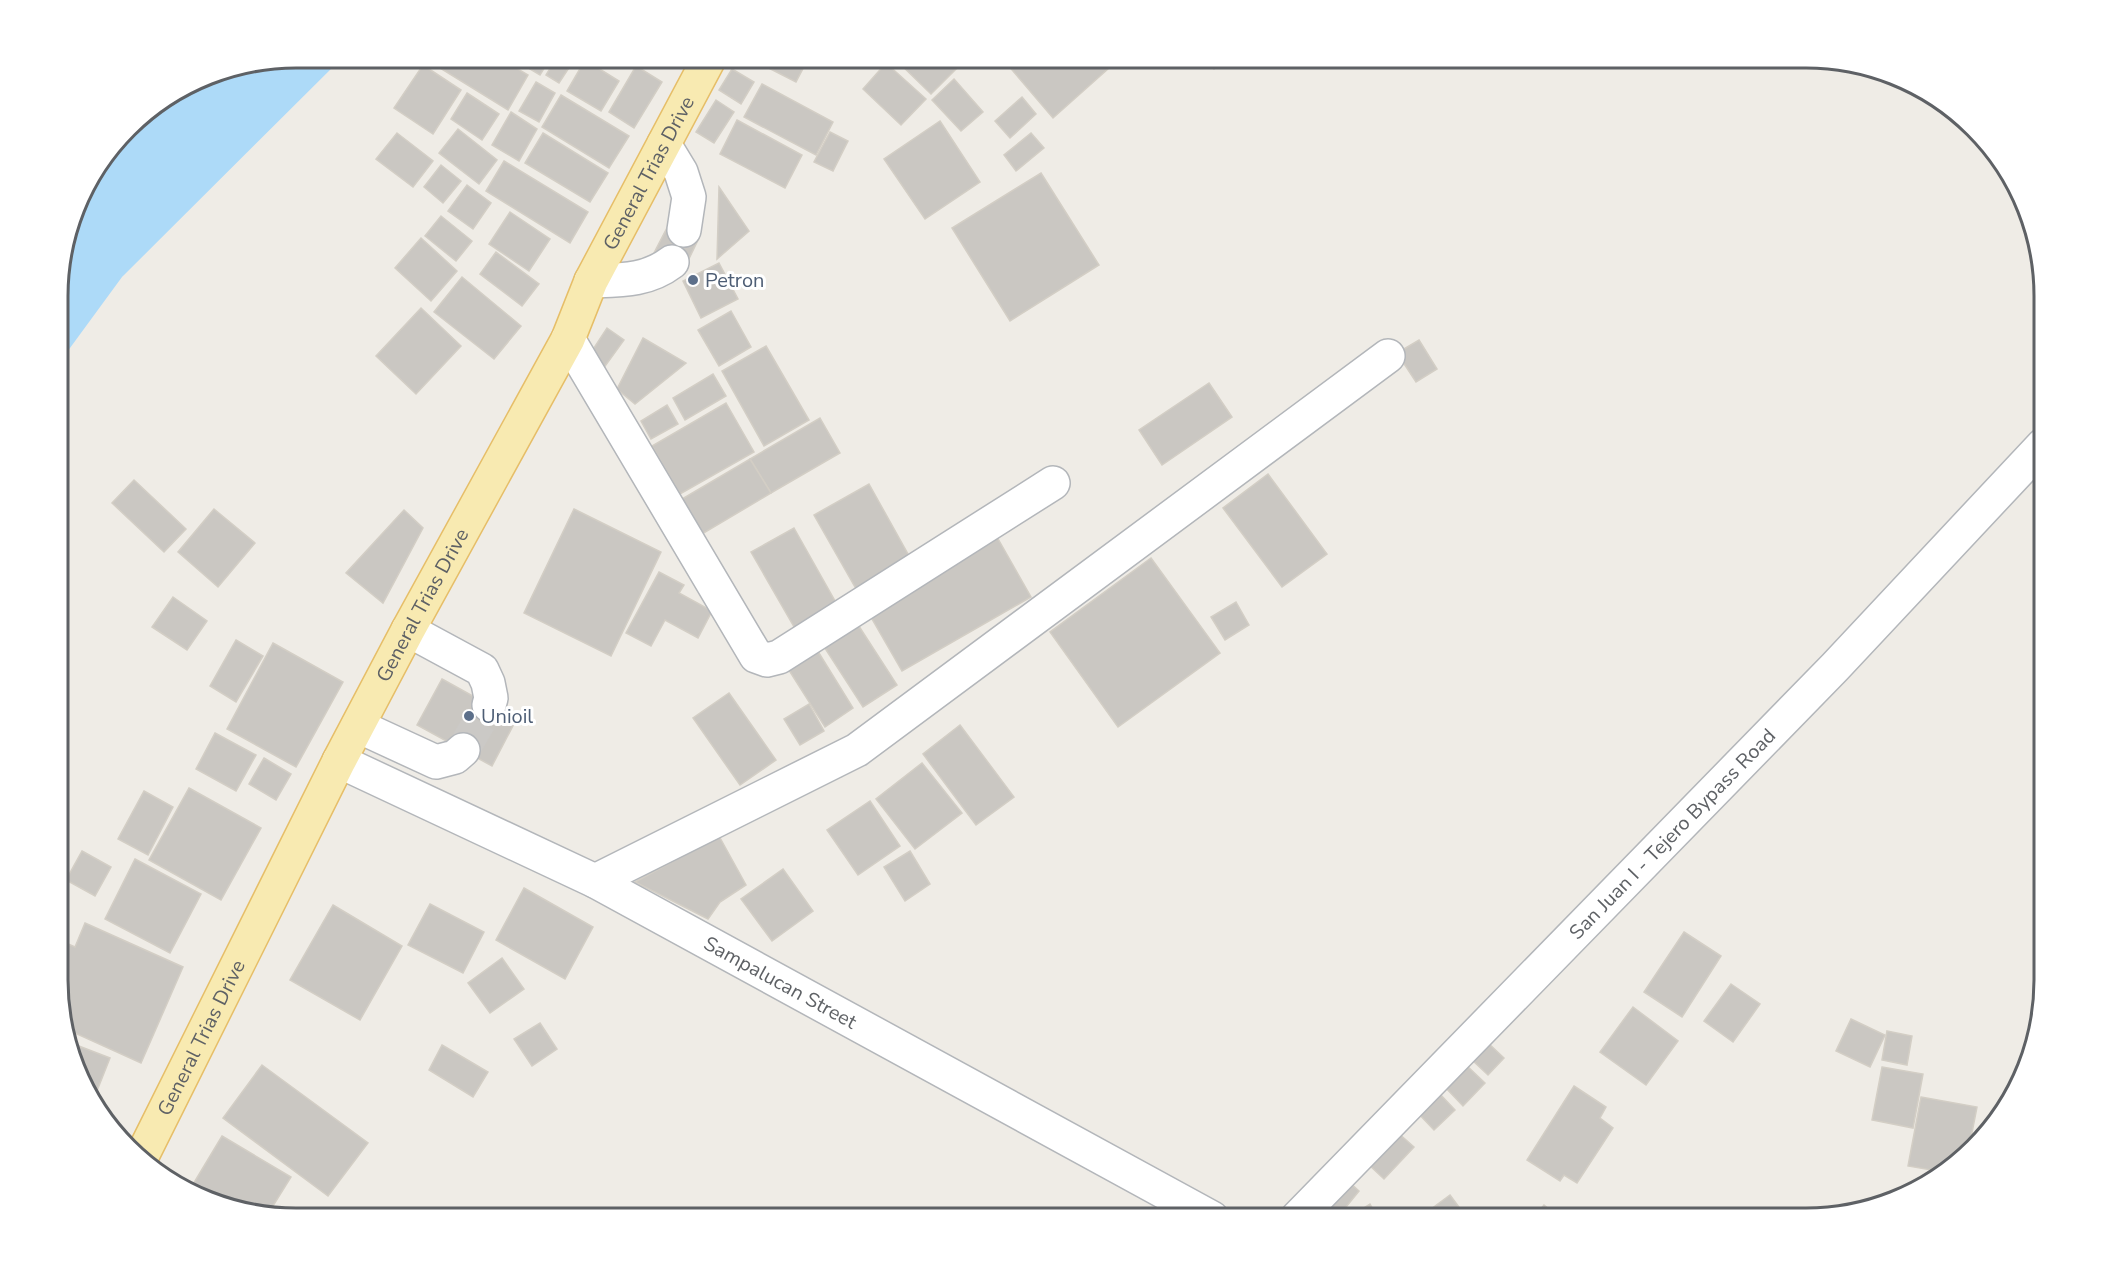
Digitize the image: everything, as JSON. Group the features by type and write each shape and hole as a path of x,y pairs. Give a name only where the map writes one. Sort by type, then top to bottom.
{"main road":[{"name":"General Trias Drive","path":"144,1150 339,761 408,630 568,339 591,281 704,68"}],"street":[{"path":"664,144 681,172 689,197 684,230"},
{"path":"591,281 636,279 660,271 672,262"},
{"path":"568,339 756,656 767,660 779,657 1053,483"},
{"path":"595,880 857,750 1388,356"},
{"name":"San Juan I - Tejero Bypass Road","path":"1308,1208 1835,667 2034,455"},
{"path":"408,630 482,670 491,698 489,705"},
{"path":"358,726 450,756 423,800"},
{"name":"Sampalucan Street","path":"339,761 595,880 1194,1208"}],"water":[{"path":"332,68 122,277 68,351 68,281 75,236 98,181 134,134 181,98 236,75 266,69"}],"building":[{"path":"421,68 428,68 461,90 433,134 394,108"},
{"path":"440,68 516,68 528,75 508,110"},
{"path":"528,68 544,68 540,75"},
{"path":"550,68 569,68 559,83 546,75"},
{"path":"580,68 598,68 619,81 601,111 567,91"},
{"path":"635,68 639,68 662,82 634,128 609,112"},
{"path":"769,68 803,68 796,82"},
{"path":"882,68 892,68 926,99 901,125 863,89"},
{"path":"904,68 957,68 931,94"},
{"path":"1010,68 1109,68 1053,118"},
{"path":"732,69 754,82 741,104 719,90"},
{"path":"954,79 983,112 961,131 932,100"},
{"path":"536,82 555,93 539,122 519,111"},
{"path":"762,84 833,122 816,155 744,117"},
{"path":"467,93 499,114 482,140 451,119"},
{"path":"561,95 629,136 609,168 542,127"},
{"path":"1022,97 1036,114 1010,138 995,121"},
{"path":"716,100 734,112 714,143 696,132"},
{"path":"511,112 537,129 519,161 492,145"},
{"path":"737,120 802,155 785,188 720,154"},
{"path":"940,121 980,182 925,219 884,159"},
{"path":"458,129 497,160 479,184 439,153"},
{"path":"830,132 848,141 833,171 814,162"},
{"path":"397,133 433,161 413,187 376,159"},
{"path":"543,133 608,173 590,202 525,163"},
{"path":"1031,133 1044,148 1016,171 1004,155"},
{"path":"504,161 588,212 570,243 486,191"},
{"path":"441,165 461,181 443,203 424,187"},
{"path":"1041,173 1099,265 1010,321 952,228"},
{"path":"467,185 491,203 473,229 448,211"},
{"path":"719,187 749,231 717,259"},
{"path":"510,212 550,239 529,271 489,244"},
{"path":"441,216 472,241 456,261 425,236"},
{"path":"670,222 699,238 684,269 654,253"},
{"path":"421,238 457,271 431,301 395,268"},
{"path":"496,252 539,284 522,306 480,274"},
{"path":"719,263 738,299 701,318 683,281"},
{"path":"462,277 521,326 494,359 434,312"},
{"path":"421,308 461,346 416,394 376,356"},
{"path":"731,311 751,347 719,366 698,330"},
{"path":"607,328 624,340 603,369 588,357"},
{"path":"643,338 686,363 635,404 617,389"},
{"path":"1419,340 1437,369 1416,382 1397,353"},
{"path":"766,346 809,420 764,446 722,371"},
{"path":"713,374 726,396 685,420 673,398"},
{"path":"1209,383 1232,417 1162,465 1139,430"},
{"path":"726,403 754,452 680,494 652,446"},
{"path":"667,405 678,424 651,439 641,421"},
{"path":"820,418 840,453 771,493 750,459"},
{"path":"750,459 771,493 702,534 682,499"},
{"path":"1268,474 1327,554 1282,587 1223,508"},
{"path":"134,480 186,529 164,552 112,503"},
{"path":"869,484 913,563 859,594 814,515"},
{"path":"214,509 255,543 218,587 178,552"},
{"path":"574,509 661,552 611,656 524,613"},
{"path":"404,510 423,528 383,603 346,573"},
{"path":"794,528 839,608 797,632 751,552"},
{"path":"997,537 1031,597 902,671 868,612"},
{"path":"1151,558 1220,653 1118,727 1050,632"},
{"path":"659,572 684,585 679,593 712,611 698,638 665,620 651,646 626,633"},
{"path":"173,597 207,621 187,650 152,627"},
{"path":"1236,602 1249,625 1225,640 1211,617"},
{"path":"853,617 897,685 863,707 819,639"},
{"path":"236,640 263,656 236,702 210,686"},
{"path":"273,643 343,682 296,767 227,729"},
{"path":"814,645 853,708 825,727 785,664"},
{"path":"442,679 516,720 492,766 417,725"},
{"path":"729,693 776,760 740,785 693,718"},
{"path":"809,704 824,731 800,745 784,719"},
{"path":"960,725 1014,797 976,825 923,754"},
{"path":"215,733 256,755 236,791 196,769"},
{"path":"264,758 291,774 276,800 249,784"},
{"path":"922,763 962,813 915,849 876,799"},
{"path":"189,788 261,828 221,900 149,860"},
{"path":"144,791 173,807 148,855 118,839"},
{"path":"870,801 900,846 858,875 827,830"},
{"path":"719,836 746,885 720,902 708,919 635,882"},
{"path":"82,851 111,867 95,896 68,881 68,876"},
{"path":"910,851 930,884 905,901 884,867"},
{"path":"135,859 201,894 170,953 105,919"},
{"path":"783,869 813,911 772,941 741,899"},
{"path":"524,888 593,927 565,979 496,940"},
{"path":"430,904 484,932 463,973 408,945"},
{"path":"333,905 402,946 360,1020 290,980"},
{"path":"85,923 183,967 141,1063 74,1032 68,994 68,944 75,947"},
{"path":"1684,932 1721,956 1682,1017 1644,992"},
{"path":"502,958 524,989 490,1013 468,983"},
{"path":"1731,984 1760,1004 1733,1042 1704,1021"},
{"path":"1633,1007 1678,1041 1646,1085 1600,1052"},
{"path":"1851,1019 1885,1035 1870,1067 1836,1051"},
{"path":"540,1023 557,1049 532,1066 514,1039"},
{"path":"1887,1031 1912,1036 1907,1065 1882,1060"},
{"path":"1487,1042 1504,1058 1488,1075 1471,1059"},
{"path":"77,1045 110,1058 97,1092"},
{"path":"442,1045 488,1072 473,1097 429,1070"},
{"path":"1465,1064 1485,1083 1463,1106 1444,1086"},
{"path":"262,1065 368,1143 328,1196 223,1118"},
{"path":"1882,1067 1923,1074 1913,1128 1872,1120"},
{"path":"1574,1086 1606,1107 1600,1118 1613,1128 1577,1183 1564,1175 1560,1181 1527,1160"},
{"path":"1438,1092 1455,1110 1434,1130 1417,1112"},
{"path":"1921,1097 1977,1107 1971,1136 1956,1151 1931,1170 1908,1166"},
{"path":"1397,1132 1414,1147 1384,1179 1367,1163"},
{"path":"222,1136 291,1177 273,1206 236,1200 194,1183"},
{"path":"1347,1180 1359,1191 1345,1208 1322,1208"},
{"path":"1450,1195 1460,1208 1432,1208"}],"tunnel":[{"path":"463,750 489,705"}],"place":[{"name":"Petron","path":"693,280"},
{"name":"Unioil","path":"469,716"}]}
